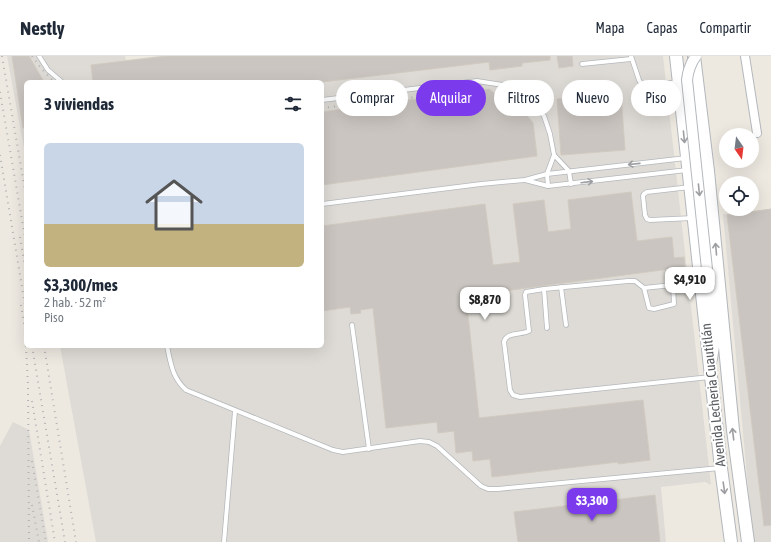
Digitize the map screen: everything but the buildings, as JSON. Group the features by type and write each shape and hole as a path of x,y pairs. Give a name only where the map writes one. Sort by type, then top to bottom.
{"main road":[{"name":"Avenida Lecheria Cuautitlán","path":"676,56 678,80"},
{"name":"Avenida Lecheria Cuautitlán","path":"695,56 708,170 733,430 748,542"},
{"name":"Avenida Lecheria Cuautitlán","path":"681,107 693,218 705,285 711,377 731,542"}],"street":[{"path":"695,56 688,71 687,80 705,285"},
{"path":"745,56 756,128"}],"lane":[{"path":"39,56 48,70 60,80"},
{"path":"582,64 631,57 638,80"},
{"path":"324,100 477,81 503,85 534,104 544,116 550,134 554,155 547,174 548,186"},
{"path":"554,155 569,171 572,184"},
{"path":"324,204 525,180 547,174 569,171 688,164"},
{"path":"525,180 548,186 572,184 688,164"},
{"path":"690,187 647,192 643,196 645,215 647,219 693,218"},
{"path":"673,285 674,304 654,309 649,308 647,304 644,288 635,281 628,280 526,292 525,295 529,331 508,336 505,338 504,342 510,390 513,396 520,397 711,377"},
{"path":"644,288 673,285 705,285"},
{"path":"561,288 566,325"},
{"path":"544,289 547,328"},
{"path":"352,324 369,449"},
{"path":"168,348 174,374 179,384 186,390 332,450 343,452 420,441 429,442 437,446 480,486 488,489 506,489 721,468"},
{"path":"224,542 235,411"}],"shaded area":[{"path":"7,56 125,56 126,60 158,56 663,56 666,80 631,80 631,116 670,116 711,485 705,482 661,487 666,542 96,542 60,348 324,348 324,80 24,80 24,148"},
{"path":"771,210 771,542 753,542 723,216 759,216 759,211"},
{"path":"13,422 29,430 48,542 0,542 0,446"}],"railway":[{"path":"2,56 24,184"},
{"path":"32,56 52,80"},
{"path":"0,92 24,231"},
{"path":"324,108 416,97"},
{"path":"0,155 24,299"},
{"path":"20,237 24,260"},
{"path":"21,305 24,324"},
{"path":"26,348 28,386 29,542"},
{"path":"32,348 65,542"},
{"path":"44,348 76,542"},
{"path":"32,401 55,542"},
{"path":"32,461 46,542"},
{"path":"32,505 39,542"}]}
